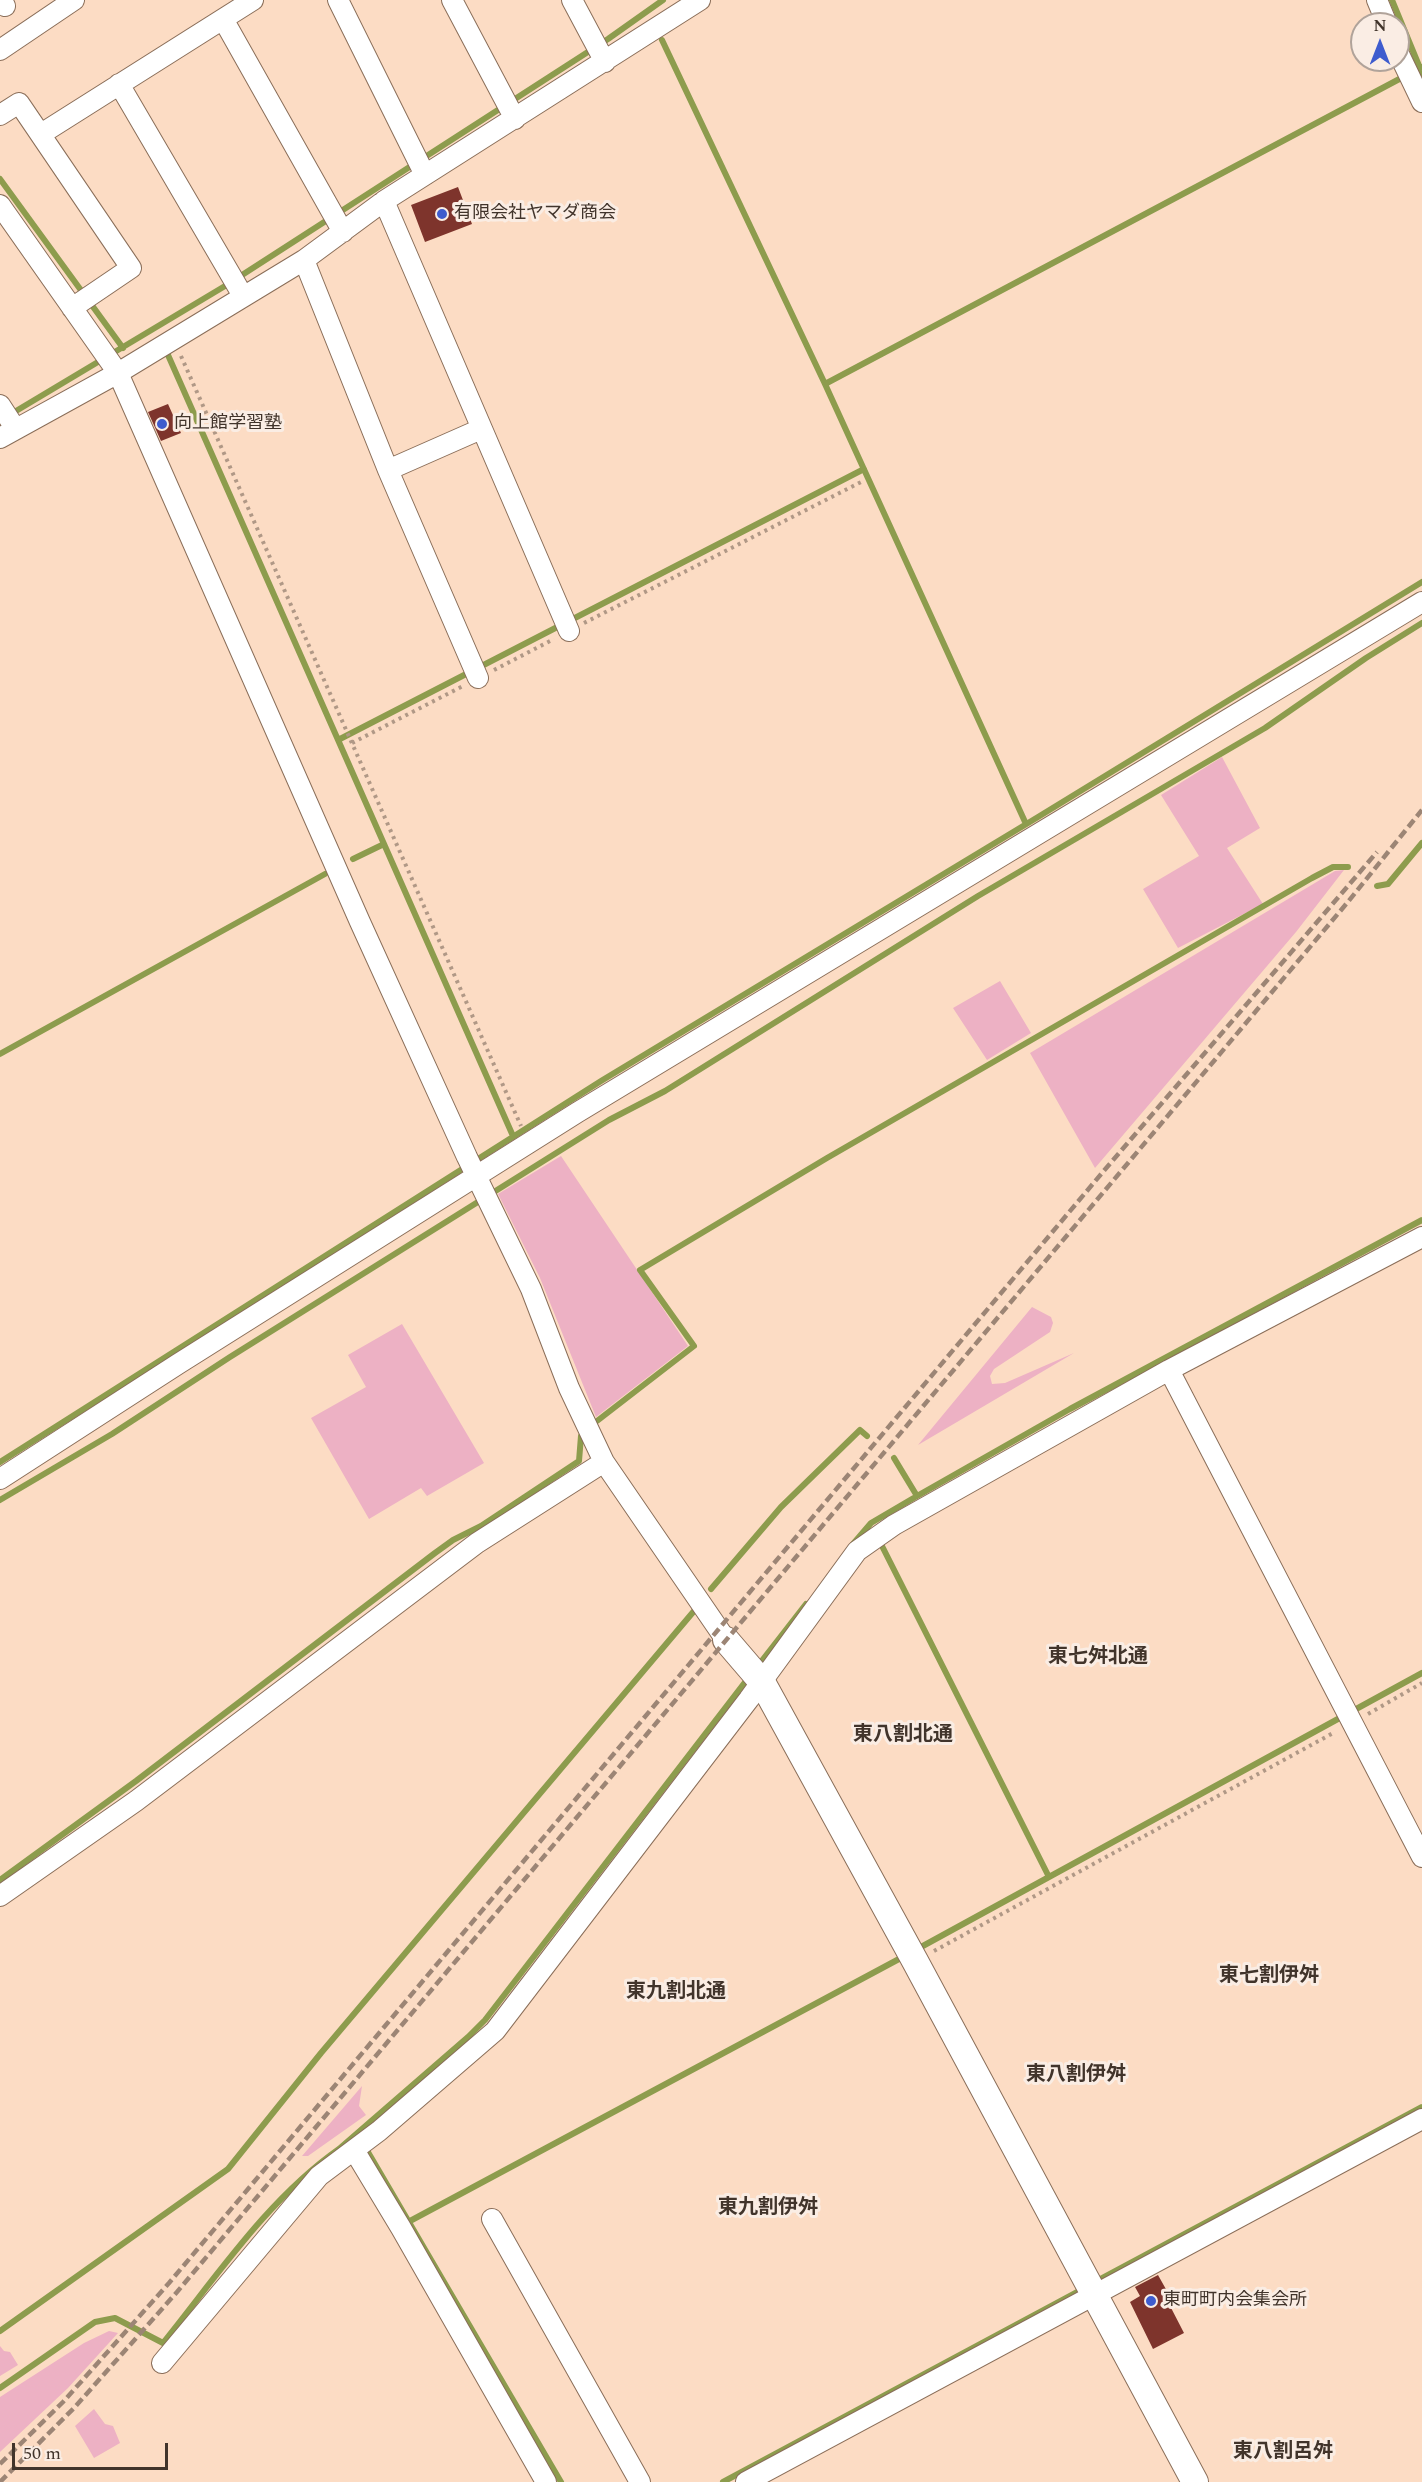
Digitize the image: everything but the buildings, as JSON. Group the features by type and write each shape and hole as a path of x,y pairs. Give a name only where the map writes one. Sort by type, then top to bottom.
{"street":[{"path":"0,50 74,0"},
{"path":"41,134 253,0"},
{"path":"338,0 420,165"},
{"path":"452,0 508,108"},
{"path":"572,0 599,51"},
{"path":"6,421 109,361 173,339 237,285 304,260 337,220 384,201 420,165 599,51 694,2"},
{"path":"223,19 337,220"},
{"path":"1407,72 1422,102"},
{"path":"119,84 237,285"},
{"path":"0,115 19,103 131,268 82,301"},
{"path":"384,201 567,625"},
{"path":"0,205 82,301 360,922 531,1289 569,1388 604,1462 723,1635 756,1675 915,1961 1195,2482"},
{"path":"304,260 388,470 475,672"},
{"path":"388,470 482,429"},
{"path":"0,1479 478,1178 1422,602"},
{"path":"162,2363 319,2176 361,2145 495,2031 574,1931 756,1675 857,1551 894,1525 1169,1370 1422,1237"},
{"path":"1169,1370 1422,1857"},
{"path":"0,1896 136,1801 477,1543 604,1462"},
{"path":"746,2482 1091,2288 1422,2119"},
{"path":"361,2145 401,2228 546,2482"},
{"path":"492,2219 640,2482"}],"path":[{"path":"173,339 517,1120"},
{"path":"352,743 475,672 863,481"},
{"path":"915,1961 1348,1716 1422,1683"}],"shaded area":[{"path":"1222,757 1260,828 1227,848 1263,904 1178,948 1143,889 1199,856 1161,795"},
{"path":"1344,870 1296,932 1095,1168 1030,1053 1335,871"},
{"path":"1000,981 1031,1033 987,1060 953,1008"},
{"path":"561,1156 688,1346 596,1417 540,1278 498,1194"},
{"path":"1032,1307 1051,1317 1053,1323 1050,1332 994,1369 990,1376 992,1384 1005,1383 1074,1353 918,1445"},
{"path":"402,1324 484,1463 427,1496 421,1488 369,1519 311,1418 366,1387 348,1355"},
{"path":"362,2086 359,2106 366,2115 308,2156 302,2156"},
{"path":"109,2331 118,2333 68,2388 0,2452 0,2397 84,2343"},
{"path":"0,2346 4,2351 10,2352 18,2365 0,2376"},
{"path":"94,2409 105,2424 113,2426 120,2443 94,2458 75,2426"}],"waterway":[{"path":"11,414 225,286 608,39 663,0"},
{"path":"1392,0 1422,73"},
{"path":"662,40 825,384 1026,824"},
{"path":"825,384 1422,67"},
{"path":"0,179 123,348"},
{"path":"168,355 513,1136"},
{"path":"338,740 864,469"},
{"path":"0,1462 601,1081 1422,582"},
{"path":"0,1500 112,1434 230,1357 609,1120 665,1091 978,896 1265,728 1366,658 1422,623"},
{"path":"1377,886 1388,884 1422,843"},
{"path":"353,859 384,844"},
{"path":"597,1421 694,1346 640,1270 827,1158 1312,878 1333,867 1348,867"},
{"path":"0,1054 325,874"},
{"path":"853,1544 871,1523 917,1496 1070,1409 1422,1220"},
{"path":"711,1589 781,1507 860,1430 867,1436"},
{"path":"0,1880 136,1781 435,1553 453,1540 481,1526 579,1461 581,1436"},
{"path":"894,1458 917,1496"},
{"path":"882,1546 1049,1877"},
{"path":"757,1667 806,1604"},
{"path":"0,2331 228,2169 321,2053 694,1611"},
{"path":"921,1947 1422,1673"},
{"path":"0,2388 95,2322 115,2318 163,2343 224,2265 289,2191 485,2020 749,1677"},
{"path":"410,2221 899,1959"},
{"path":"1095,2282 1422,2107"},
{"path":"365,2147 561,2482"},
{"path":"723,2482 1083,2289"}],"railway":[{"path":"0,2482 74,2408 177,2292 1347,903 1422,810"},
{"path":"0,2464 63,2402 169,2283 1102,1173 1377,852"}],"place":[{"name":"有限会社ヤマダ商会","path":"442,214"},
{"name":"向上館学習塾","path":"162,424"},
{"name":"東町町内会集会所","path":"1151,2301"}],"district":[{"name":"東七舛北通","path":"1098,1658"},
{"name":"東八割北通","path":"903,1736"},
{"name":"東七割伊舛","path":"1269,1977"},
{"name":"東九割北通","path":"676,1993"},
{"name":"東八割伊舛","path":"1076,2076"},
{"name":"東九割伊舛","path":"768,2209"},
{"name":"東八割呂舛","path":"1283,2453"}]}
